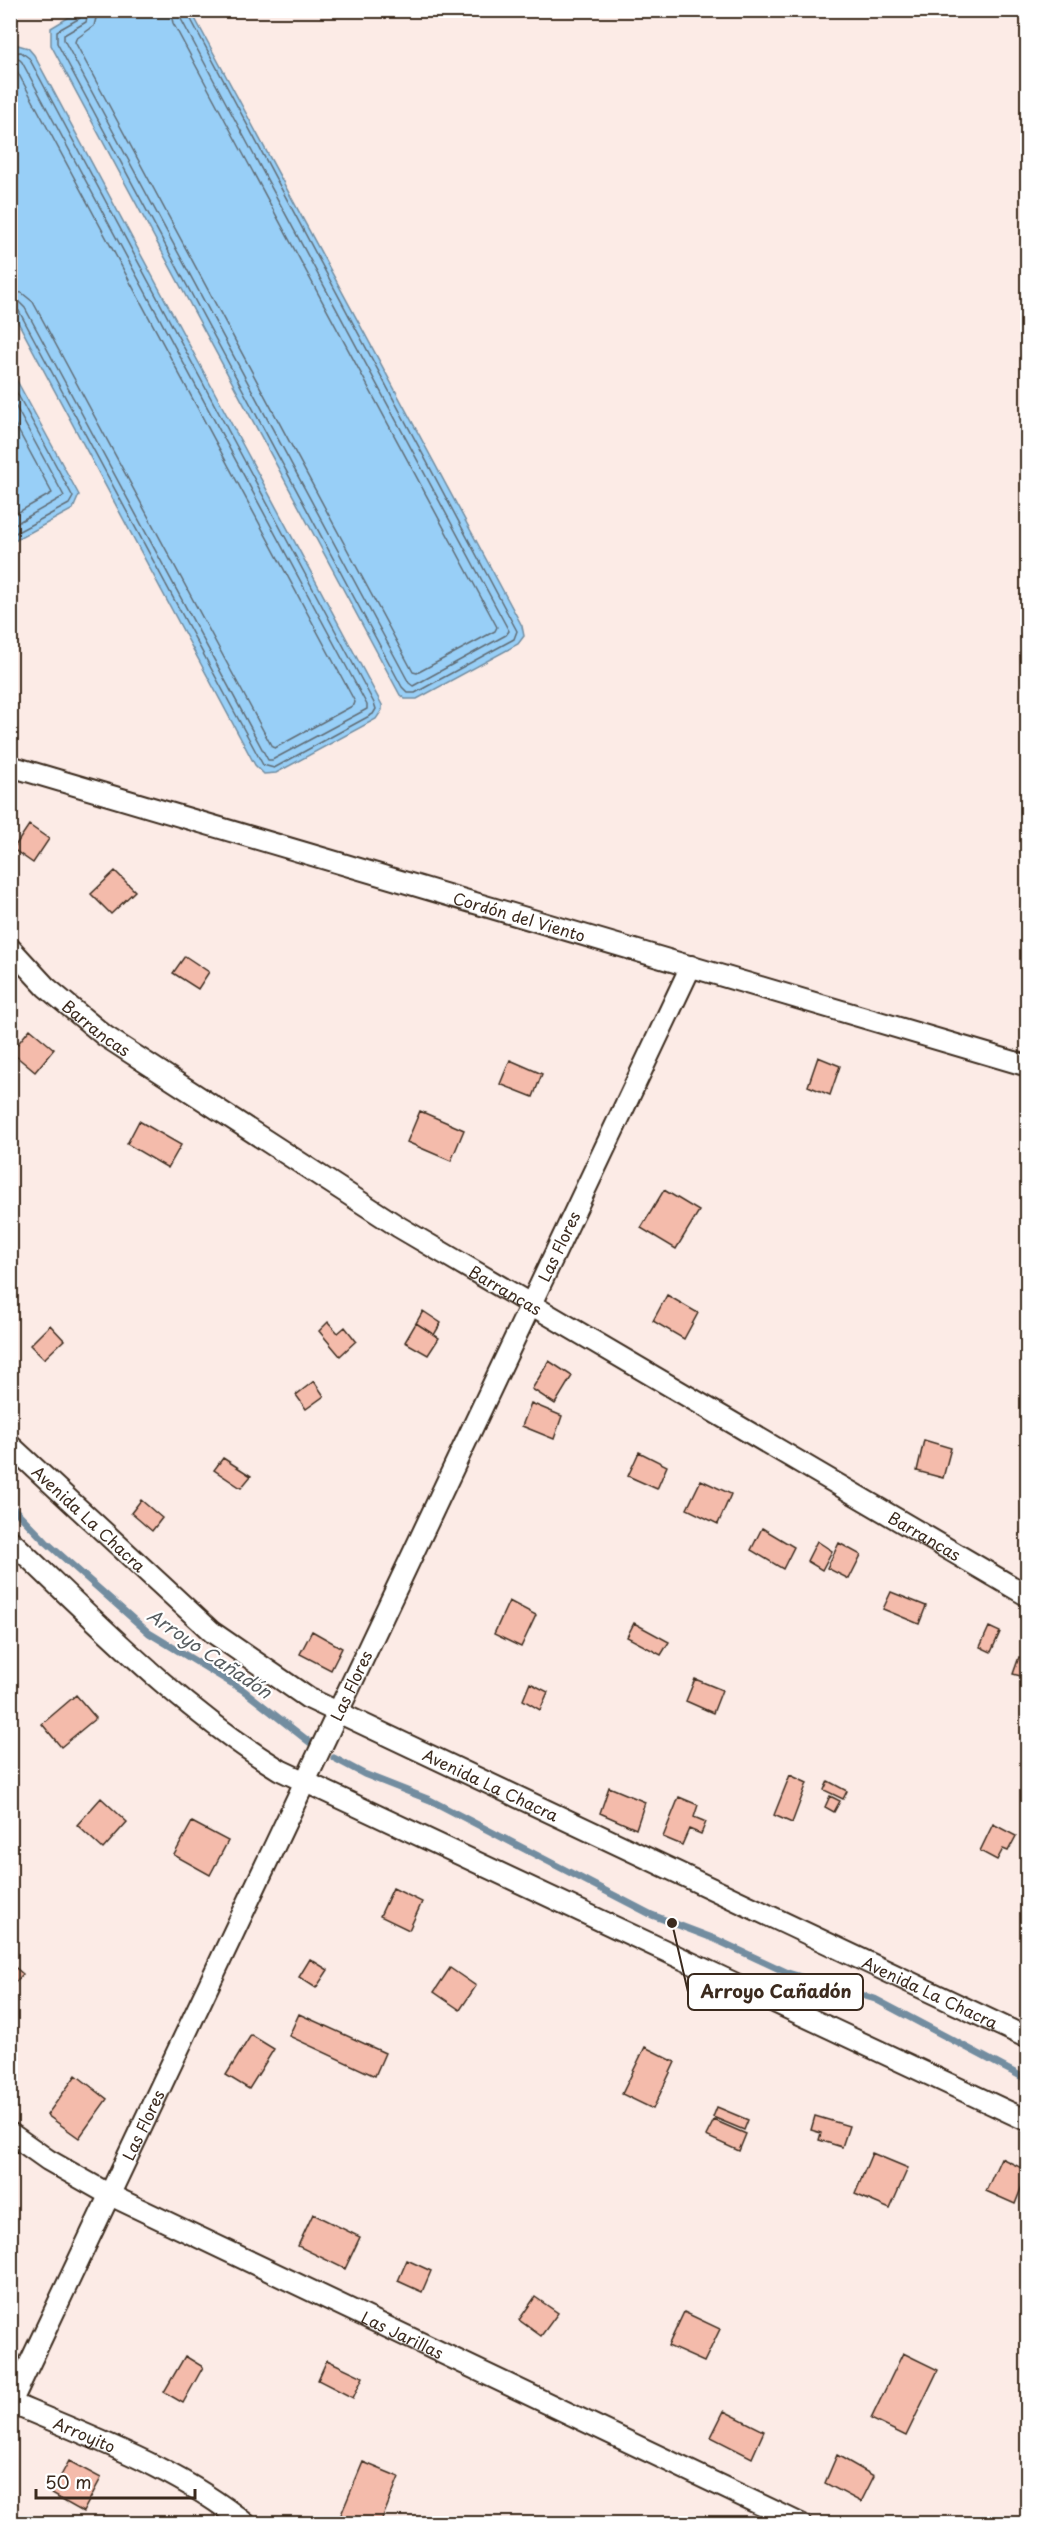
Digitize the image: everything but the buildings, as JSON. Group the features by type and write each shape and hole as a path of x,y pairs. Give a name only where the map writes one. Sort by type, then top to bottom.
{"street":[{"name":"Cordón del Viento","path":"10,766 1028,1066"},
{"name":"Barrancas","path":"10,948 46,987 105,1036 399,1227 1028,1596"},
{"name":"Las Flores","path":"11,2404 691,966"},
{"name":"Avenida La Chacra","path":"10,1444 212,1632 276,1678 337,1714 1028,2038"},
{"path":"10,1540 186,1704 250,1752 305,1783 1028,2121"},
{"name":"Las Jarillas","path":"10,2133 64,2169 110,2195 801,2523"},
{"name":"Arroyito","path":"11,2404 149,2463 207,2495 246,2523"}],"water":[{"path":"81,10 191,11 522,626 524,636 518,644 417,699 405,699 400,695 51,45 51,28"},
{"path":"18,45 28,48 34,55 382,705 382,710 376,719 276,773 264,774 255,765 11,309 10,48"},
{"path":"10,368 79,495 73,509 11,543"}],"waterway":[{"name":"Arroyo Cañadón","path":"10,1505 46,1542 149,1633 243,1690 317,1748"},
{"name":"Arroyo Cañadón","path":"334,1758 364,1774 430,1800 652,1915 715,1939 788,1973 875,1999 1028,2080"}],"place":[{"name":"Arroyo Cañadón","path":"672,1923"}]}
